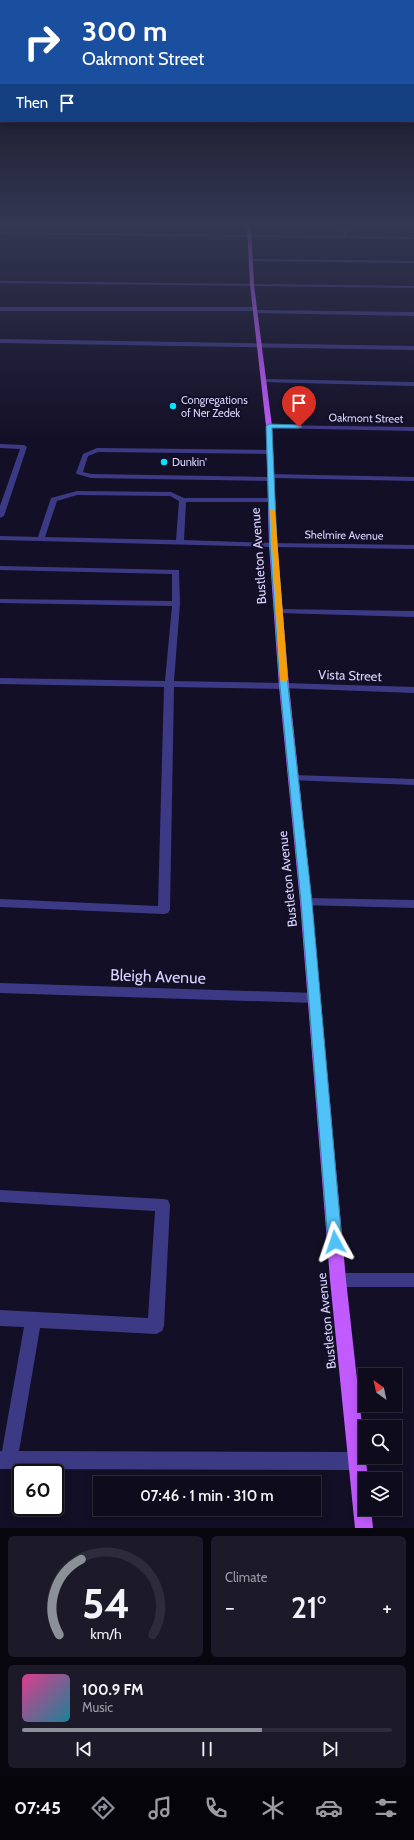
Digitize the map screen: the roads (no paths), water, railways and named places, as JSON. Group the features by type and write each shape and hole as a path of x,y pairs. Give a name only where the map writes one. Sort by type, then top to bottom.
{"main road":[{"name":"Bustleton Avenue","path":"253,297 269,426 273,545 284,686 315,998 338,1280 358,1460"},
{"name":"Bustleton Avenue","path":"358,1464 364,1528"}],"street":[{"path":"0,309 255,310 414,314"},
{"path":"0,342 414,348"},
{"path":"264,382 414,384"},
{"name":"Oakmont Street","path":"269,426 414,428"},
{"path":"0,446 24,447 0,516"},
{"path":"270,452 97,450 85,455 79,473 91,476 414,479"},
{"path":"41,539 54,500 77,493 171,494 183,500 272,500"},
{"path":"180,542 183,500"},
{"name":"Shelmire Avenue","path":"0,538 414,547"},
{"path":"0,568 176,572 176,604 169,684 164,910 0,903"},
{"path":"0,601 176,604"},
{"path":"278,611 414,614"},
{"name":"Vista Street","path":"0,682 284,686 414,690"},
{"path":"293,778 414,782"},
{"path":"306,902 414,904"},
{"name":"Bleigh Avenue","path":"0,988 315,998"},
{"path":"0,1196 162,1205 156,1326 0,1318"},
{"path":"338,1280 414,1280"},
{"path":"33,1320 4,1460 358,1460"}],"place":[{"name":"Congregations of Ner Zedek","path":"173,406"},
{"name":"Dunkin'","path":"164,462"}]}
